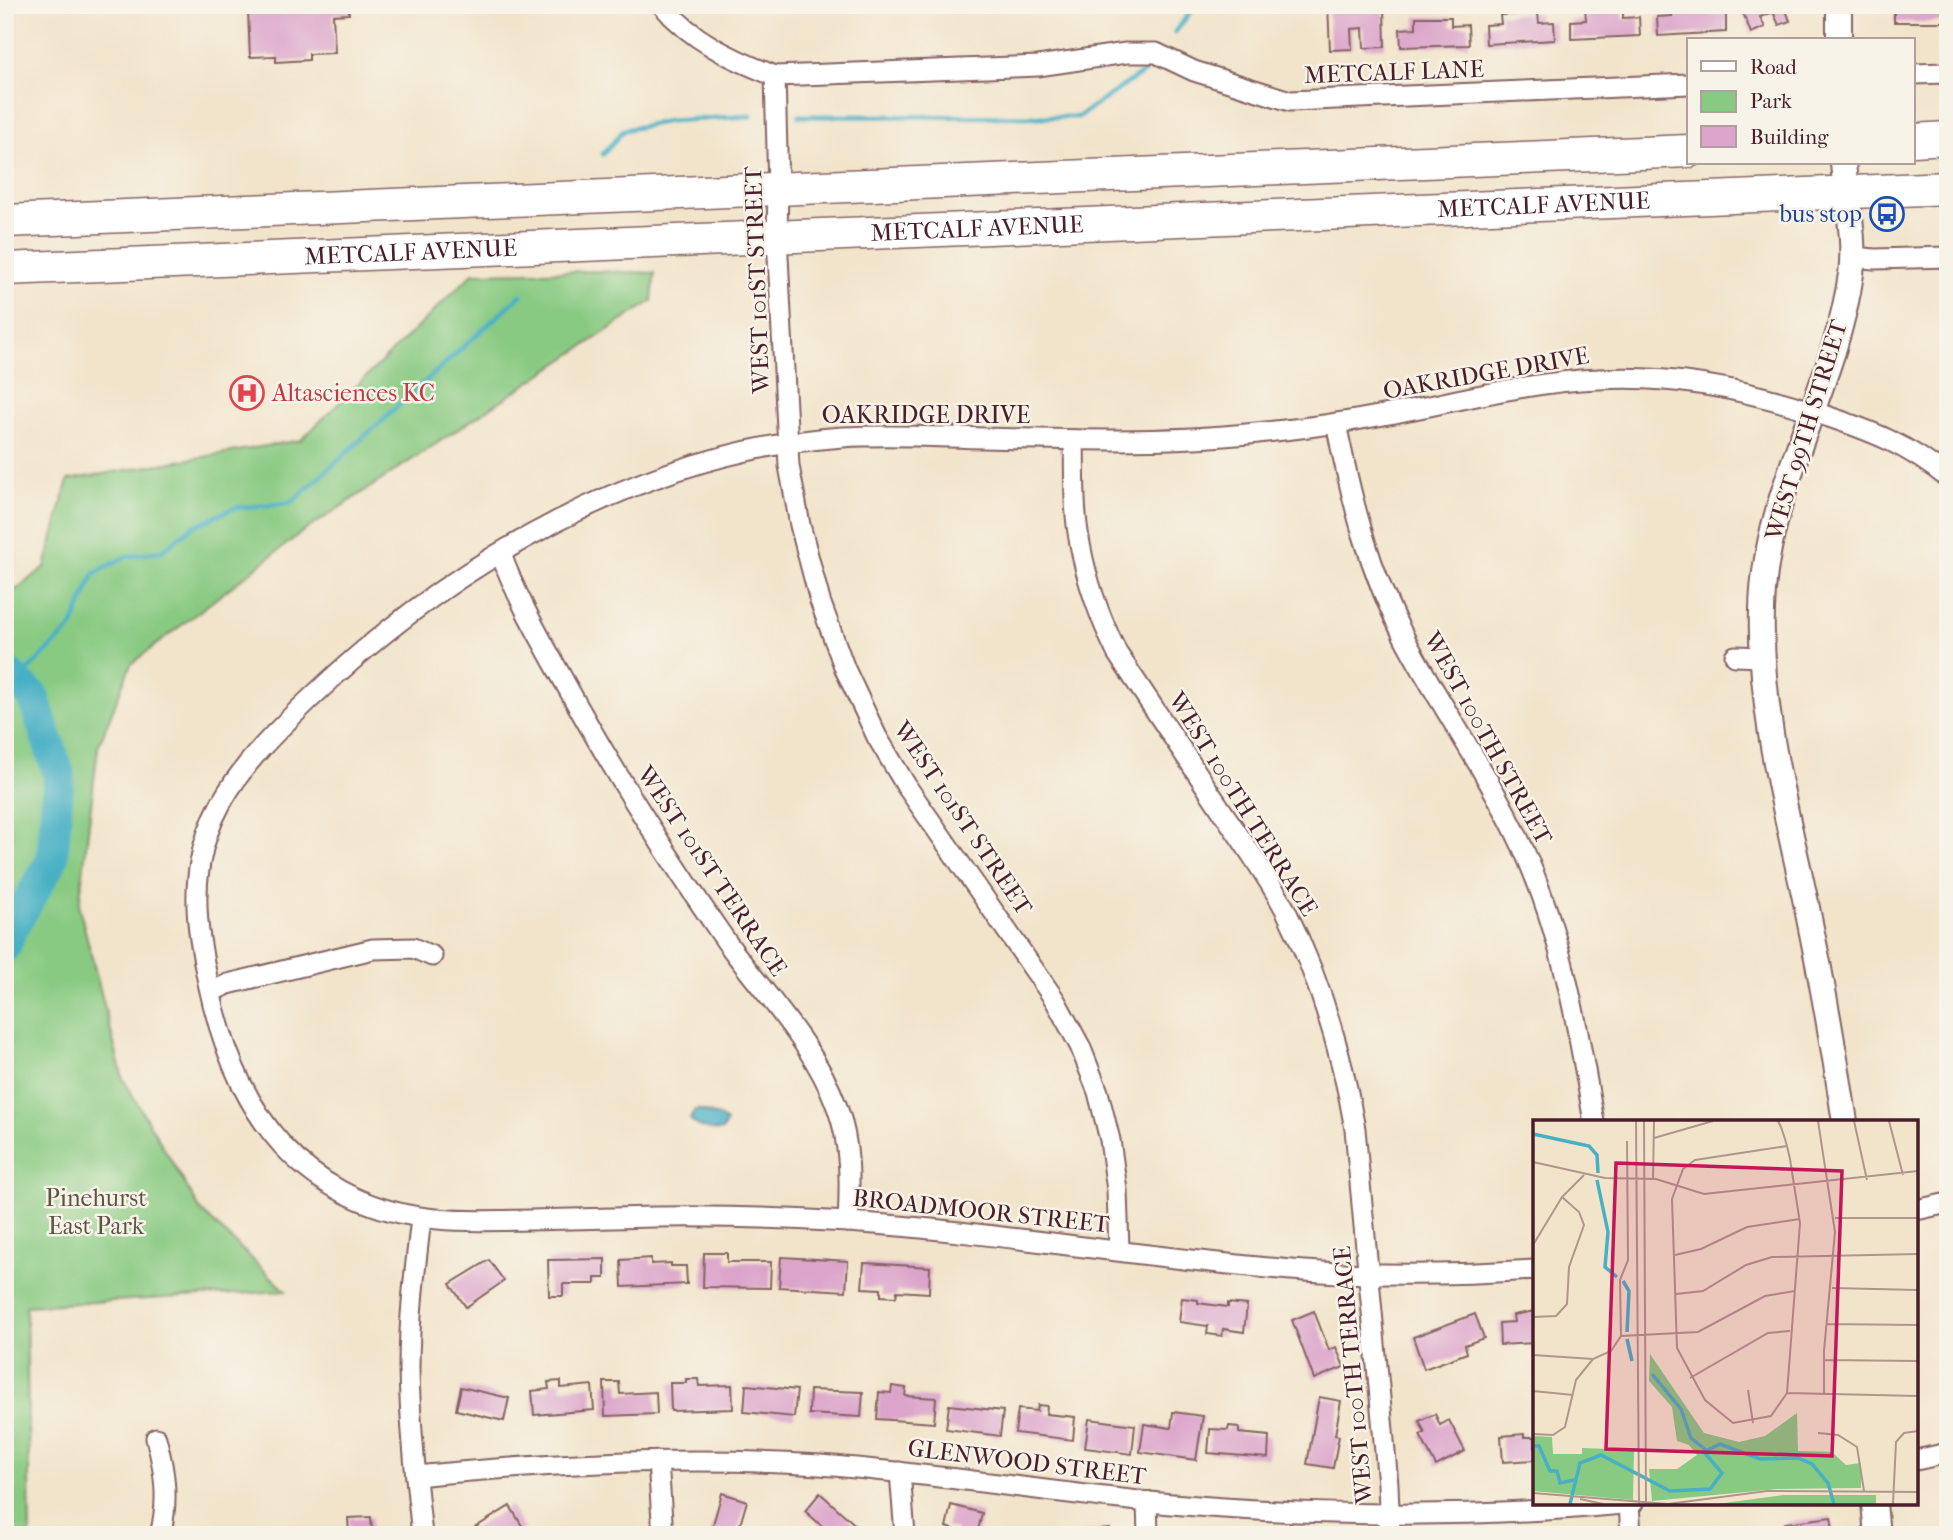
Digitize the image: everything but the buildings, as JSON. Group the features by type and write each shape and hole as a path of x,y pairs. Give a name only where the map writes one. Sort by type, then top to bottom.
{"main road":[{"path":"1914,140 1948,138"},
{"name":"METCALF AVENUE","path":"5,221 1687,151"},
{"name":"METCALF AVENUE","path":"5,269 777,237 1844,177 1948,188"}],"street":[{"path":"662,5 688,33 713,49 775,76"},
{"path":"1839,5 1839,38"},
{"name":"METCALF LANE","path":"775,76 1038,66 1126,53 1156,53 1194,71 1290,101 1687,84"},
{"path":"1914,74 1948,73"},
{"name":"WEST 101ST STREET","path":"775,76 777,237 789,466 800,525 820,601 845,669 877,737 907,787 1055,1000 1080,1046 1098,1092 1110,1140 1119,1250"},
{"name":"WEST 99TH STREET","path":"1844,177 1852,257 1843,311 1832,358 1774,522 1762,609 1765,704 1822,984 1845,1120"},
{"path":"1852,257 1948,257"},
{"name":"OAKRIDGE DRIVE","path":"211,992 198,925 197,883 209,827 226,792 244,765 353,659 406,617 501,554 598,501 656,476 704,461 788,443 856,436 1074,440 1181,439 1260,433 1336,423 1520,388 1604,378 1659,379 1720,386 1774,398 1868,430 1897,443 1923,457 1948,478"},
{"name":"WEST 100TH STREET","path":"1336,423 1363,538 1385,598 1419,664 1506,812 1546,904 1567,973 1594,1120"},
{"name":"WEST 100TH TERRACE","path":"1074,440 1079,542 1087,580 1101,619 1117,653 1256,861 1285,910 1306,954 1330,1019 1347,1083 1355,1129 1390,1535"},
{"name":"WEST 101ST TERRACE","path":"501,554 530,619 591,732 651,832 824,1077 838,1108 846,1141 850,1180 848,1222"},
{"path":"1735,656 1763,657"},
{"path":"211,992 228,984 373,949 413,948 432,956"},
{"name":"BROADMOOR STREET","path":"211,992 225,1046 237,1077 260,1119 303,1166 333,1187 392,1213 446,1222 669,1217 848,1222 1292,1270 1369,1273 1533,1270"},
{"path":"1918,1210 1948,1203"},
{"path":"421,1219 412,1298 409,1366 422,1535"},
{"path":"156,1438 166,1487 160,1535"},
{"path":"1918,1460 1948,1453"},
{"path":"658,1461 663,1535"},
{"name":"GLENWOOD STREET","path":"416,1476 500,1468 658,1461 818,1465 900,1472 1147,1502 1255,1511 1389,1515 1535,1511 1607,1505"},
{"path":"900,1472 905,1535"},
{"path":"1147,1502 1148,1535"},
{"path":"1631,1505 1631,1535"},
{"path":"1874,1505 1877,1535"}],"green space":[{"path":"5,5 9,5 10,38 5,62"},
{"name":"Pinehurst East Park","path":"473,273 655,273 652,301 301,533 131,664 98,747 79,907 123,1079 201,1211 286,1291 26,1306 30,1535 5,1535 5,598 45,567 68,480 301,440"}],"water":[{"path":"697,1109 720,1117 726,1122 723,1130 705,1129 693,1122 690,1119"}],"waterway":[{"path":"1175,32 1196,5"},
{"path":"799,116 1078,117 1144,72"},
{"path":"603,154 624,130 669,121 751,116"},
{"path":"17,681 72,627 94,574 125,557 162,551 192,527 234,508 291,503 521,295"},
{"path":"5,671 33,696 59,775 52,860 5,946"}],"place":[{"name":"bus stop","path":"1887,214"},
{"name":"Altasciences KC","path":"247,393"}]}
